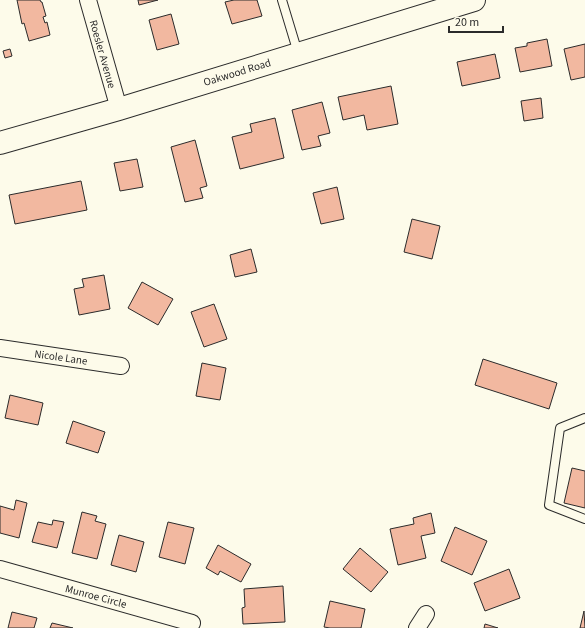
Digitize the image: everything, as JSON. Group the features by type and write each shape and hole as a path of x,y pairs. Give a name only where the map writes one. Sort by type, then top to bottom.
{"street":[{"name":"Roesler Avenue","path":"88,0 118,109"},
{"name":"Oakwood Road","path":"0,143 118,109 474,0"},
{"name":"Nicole Lane","path":"0,348 121,366"},
{"name":"Munroe Circle","path":"0,570 192,623"},
{"path":"417,628 426,614"}],"lane":[{"path":"282,0 298,54"},
{"path":"585,418 560,428 549,505 585,519"}],"building":[{"path":"17,0 40,0 42,2 46,16 43,17 45,23 47,22 50,35 29,41 24,23 22,24"},
{"path":"138,0 158,0 139,5"},
{"path":"234,0 257,0 262,16 232,24 225,2"},
{"path":"171,14 179,44 157,50 149,20"},
{"path":"547,39 552,66 520,72 515,48 527,46 527,43"},
{"path":"585,44 585,77 571,80 564,49"},
{"path":"10,49 12,56 5,58 3,51"},
{"path":"495,54 500,78 462,86 457,62"},
{"path":"391,86 398,124 367,130 364,115 343,120 338,97"},
{"path":"541,98 543,118 524,121 521,101"},
{"path":"322,102 330,133 318,136 321,146 302,150 292,110"},
{"path":"275,118 284,158 240,169 232,137 252,132 250,124"},
{"path":"195,140 207,186 200,188 203,198 185,202 171,147"},
{"path":"137,159 143,187 120,191 114,163"},
{"path":"81,181 87,210 15,224 9,195"},
{"path":"337,187 344,219 321,224 313,193"},
{"path":"412,219 440,226 432,259 404,252"},
{"path":"251,249 257,272 235,277 230,255"},
{"path":"104,275 110,309 79,315 74,289 84,287 82,279"},
{"path":"142,282 173,299 158,325 128,308"},
{"path":"214,304 227,339 204,347 191,312"},
{"path":"483,359 557,383 549,409 475,385"},
{"path":"202,363 226,368 220,400 196,396"},
{"path":"10,395 43,403 38,425 5,418"},
{"path":"73,421 105,432 98,453 66,443"},
{"path":"572,468 585,471 585,508 564,503"},
{"path":"16,500 27,503 19,538 0,533 0,506 14,510"},
{"path":"82,512 97,516 95,521 106,524 97,559 72,553"},
{"path":"431,513 435,533 421,536 426,558 398,565 390,529 414,524 413,518"},
{"path":"53,520 64,522 57,548 32,542 38,522 52,525"},
{"path":"168,522 194,528 185,564 159,557"},
{"path":"455,527 487,541 472,575 441,561"},
{"path":"119,535 144,542 136,572 111,565"},
{"path":"218,545 251,564 241,582 220,571 218,575 206,568"},
{"path":"360,548 388,572 371,592 343,569"},
{"path":"509,569 520,598 485,611 474,583"},
{"path":"283,586 285,622 243,624 242,608 245,607 244,589"},
{"path":"330,601 365,609 361,628 324,627"},
{"path":"584,611 585,628 580,628"},
{"path":"12,612 37,618 34,628 8,628"},
{"path":"52,623 73,628 50,628"},
{"path":"485,624 498,628 484,628"}]}
